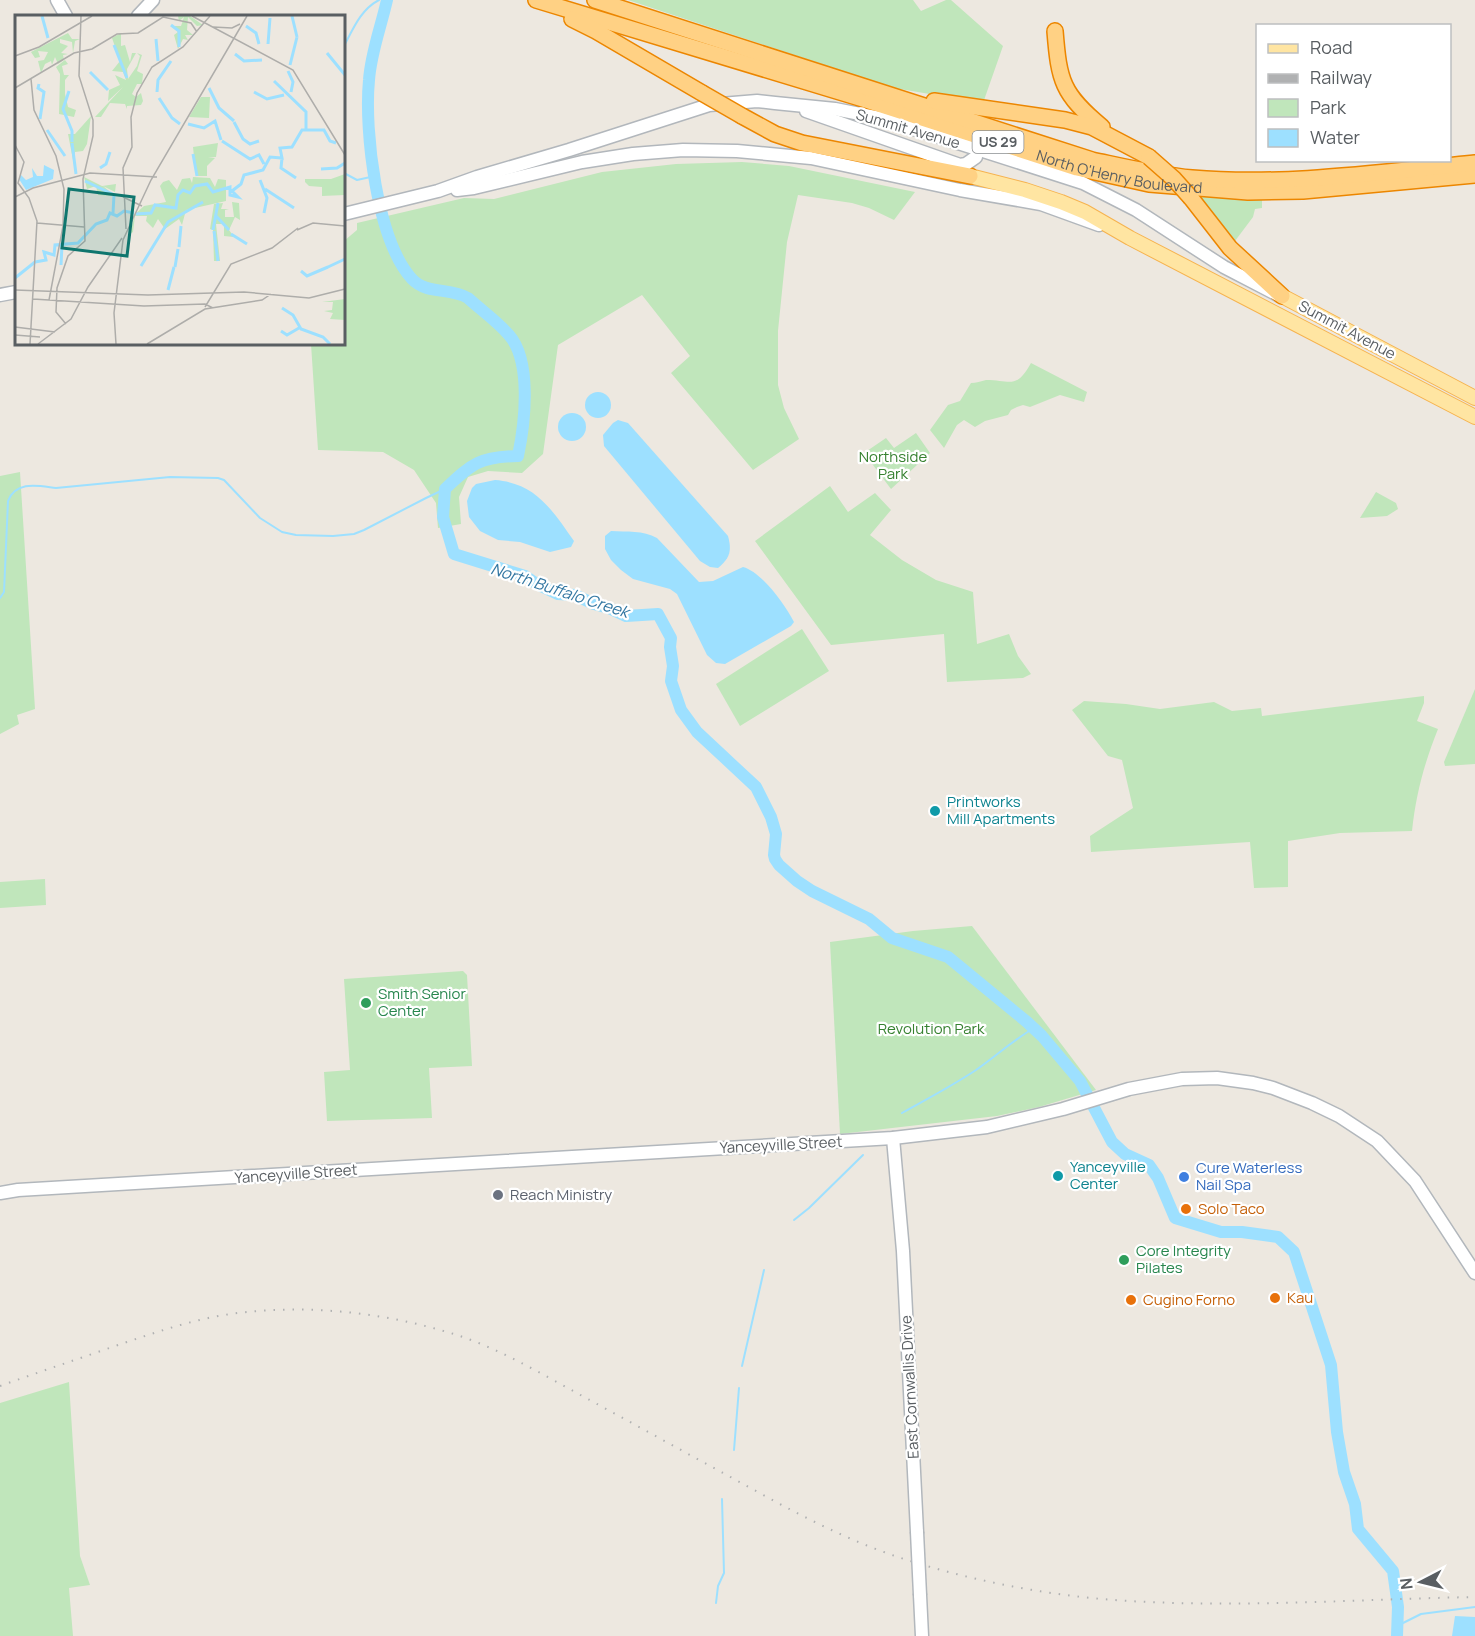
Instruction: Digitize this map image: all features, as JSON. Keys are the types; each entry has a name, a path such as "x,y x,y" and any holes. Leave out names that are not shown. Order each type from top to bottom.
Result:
{"highway":[{"path":"535,0 596,30 775,134 802,143 970,176"},
{"name":"North O'Henry Boulevard","path":"535,0 863,99 1077,168 1149,184 1229,191 1292,191 1475,175"},
{"name":"North O'Henry Boulevard","path":"595,0 1092,160 1157,173 1192,178 1301,180 1475,163"},
{"path":"1054,31 1060,74 1069,94 1078,106 1113,136"},
{"path":"887,93 1065,120 1092,127 1113,136 1149,157 1174,179 1230,248 1282,296"}],"main road":[{"path":"57,0 65,15"},
{"path":"136,15 153,0"},
{"name":"Summit Avenue","path":"345,214 438,191 708,105 757,101 835,109 880,118 1083,183 1136,210 1224,267 1475,398"},
{"path":"775,102 960,165 966,165 976,156"},
{"name":"Summit Avenue","path":"438,191 474,188 582,162 633,154 683,150 737,151 811,158 1041,204 1130,238"},
{"path":"876,172 892,171 961,183 970,176"},
{"name":"Summit Avenue","path":"970,176 1025,190 1085,212 1130,238 1475,417"},
{"path":"0,295 15,292"},
{"path":"1289,320 1298,304"},
{"name":"Yanceyville Street","path":"0,1193 893,1138 987,1127 1144,1085 1182,1079 1217,1078 1273,1088 1339,1116 1377,1141 1415,1181 1475,1273"},
{"name":"East Cornwallis Drive","path":"893,1138 903,1251 922,1636"}],"green space":[{"path":"628,0 913,0 921,11 951,0 1003,46 983,103 894,88"},
{"path":"742,162 789,166 915,192 894,220 852,203 798,195 787,242 778,331 778,385 784,408 799,439 753,470 671,373 690,356 642,295 558,345 543,454 522,473 488,471 468,477 459,497 461,524 438,528 436,503 414,470 383,452 318,450 311,345 345,345 345,240 357,230 357,223 464,198 494,199 602,172 676,164"},
{"path":"1194,194 1262,197 1262,208 1255,209 1253,217 1235,241 1214,214 1203,206"},
{"path":"1031,363 1087,392 1084,402 1060,395 1030,407 1023,405 1017,407 1008,415 985,421 975,427 964,420 957,425 944,448 930,430 948,405 960,401 971,383 986,380 1012,382 1021,377"},
{"name":"Northside Park","path":"916,433 930,453 891,489 864,453 886,438 894,448"},
{"path":"20,472 35,709 17,715 19,724 0,734 0,476"},
{"path":"830,486 848,512 875,493 891,510 870,535 902,560 936,580 973,592 977,644 1009,634 1018,656 1031,674 1023,678 947,682 944,634 831,645 755,541"},
{"path":"1376,492 1396,503 1398,509 1387,516 1360,518"},
{"path":"802,629 829,671 740,726 716,684"},
{"path":"1475,689 1475,764 1445,766 1444,762"},
{"path":"1424,696 1424,703 1417,721 1438,729 1421,779 1412,831 1340,833 1288,841 1288,887 1254,888 1250,842 1091,852 1090,836 1133,808 1122,760 1108,756 1072,710 1084,701 1160,709 1214,702 1232,711 1261,708 1262,716"},
{"path":"45,879 46,905 0,908 0,882"},
{"name":"Revolution Park","path":"972,926 1096,1090 1039,1107 997,1116 840,1134 830,942"},
{"path":"463,971 467,975 472,1066 429,1068 432,1118 327,1121 324,1072 350,1070 344,979"},
{"path":"69,1382 80,1556 90,1585 69,1588 73,1636 0,1636 0,1403"}],"water":[{"path":"598,392 607,396 611,405 607,414 598,418 589,414 585,405 589,396"},
{"path":"572,413 582,417 586,427 582,437 572,441 562,437 558,427 562,417"},
{"path":"618,420 628,423 728,536 729,554 718,568 710,567 700,561 604,446 603,435"},
{"path":"495,480 522,486 542,500 574,541 571,547 550,552 520,542 498,540 480,531 469,517 467,501 476,484"},
{"path":"611,531 652,535 699,582 713,581 743,567 750,570 772,590 794,622 791,626 725,664 716,663 707,655 677,594 670,589 633,579 611,560 605,549 605,536"},
{"path":"1455,1616 1475,1617 1475,1636 1452,1636"}],"waterway":[{"path":"345,44 362,14 379,0"},
{"name":"North Buffalo Creek","path":"387,0 372,59 368,102 371,155 382,213 390,239 400,262 418,284 468,298 509,335 516,346 524,376 523,427 518,456 494,458 477,463 445,489 443,517 454,554 525,576 558,594 575,595 626,616 658,614 671,638 673,666 671,681 681,710 697,732 756,787 771,817 776,834 774,855 779,865 812,891 869,919 892,938 948,957 1027,1022 1042,1036 1080,1081 1112,1142 1125,1154 1149,1165 1158,1178 1175,1218 1221,1232 1242,1232 1278,1237 1294,1252 1331,1365 1337,1432 1344,1472 1355,1504 1358,1529 1393,1571 1398,1607 1397,1636"},
{"path":"345,174 357,180 375,176"},
{"path":"0,598 4,592 8,501 12,494 22,487 56,488 170,477 218,478 224,480 260,518 282,532 296,535 333,536 354,534 364,530 445,489"},
{"path":"902,1113 967,1076 1034,1028"},
{"path":"794,1220 863,1155"},
{"path":"742,1366 764,1270"},
{"path":"734,1450 739,1388"},
{"path":"716,1603 718,1586 724,1573 722,1499"},
{"path":"1397,1626 1421,1614 1475,1607"}],"railway":[{"path":"0,1386 162,1330 222,1315 266,1310 322,1310 378,1316 460,1336 508,1356 818,1524 904,1559 964,1576 1056,1594 1149,1602 1271,1603 1475,1597"}],"place":[{"name":"Printworks Mill Apartments","path":"935,811"},
{"name":"Smith Senior Center","path":"366,1003"},
{"name":"Yanceyville Center","path":"1058,1176"},
{"name":"Cure Waterless Nail Spa","path":"1184,1177"},
{"name":"Reach Ministry","path":"498,1195"},
{"name":"Solo Taco","path":"1186,1209"},
{"name":"Core Integrity Pilates","path":"1124,1260"},
{"name":"Kau","path":"1275,1298"},
{"name":"Cugino Forno","path":"1131,1300"}]}
